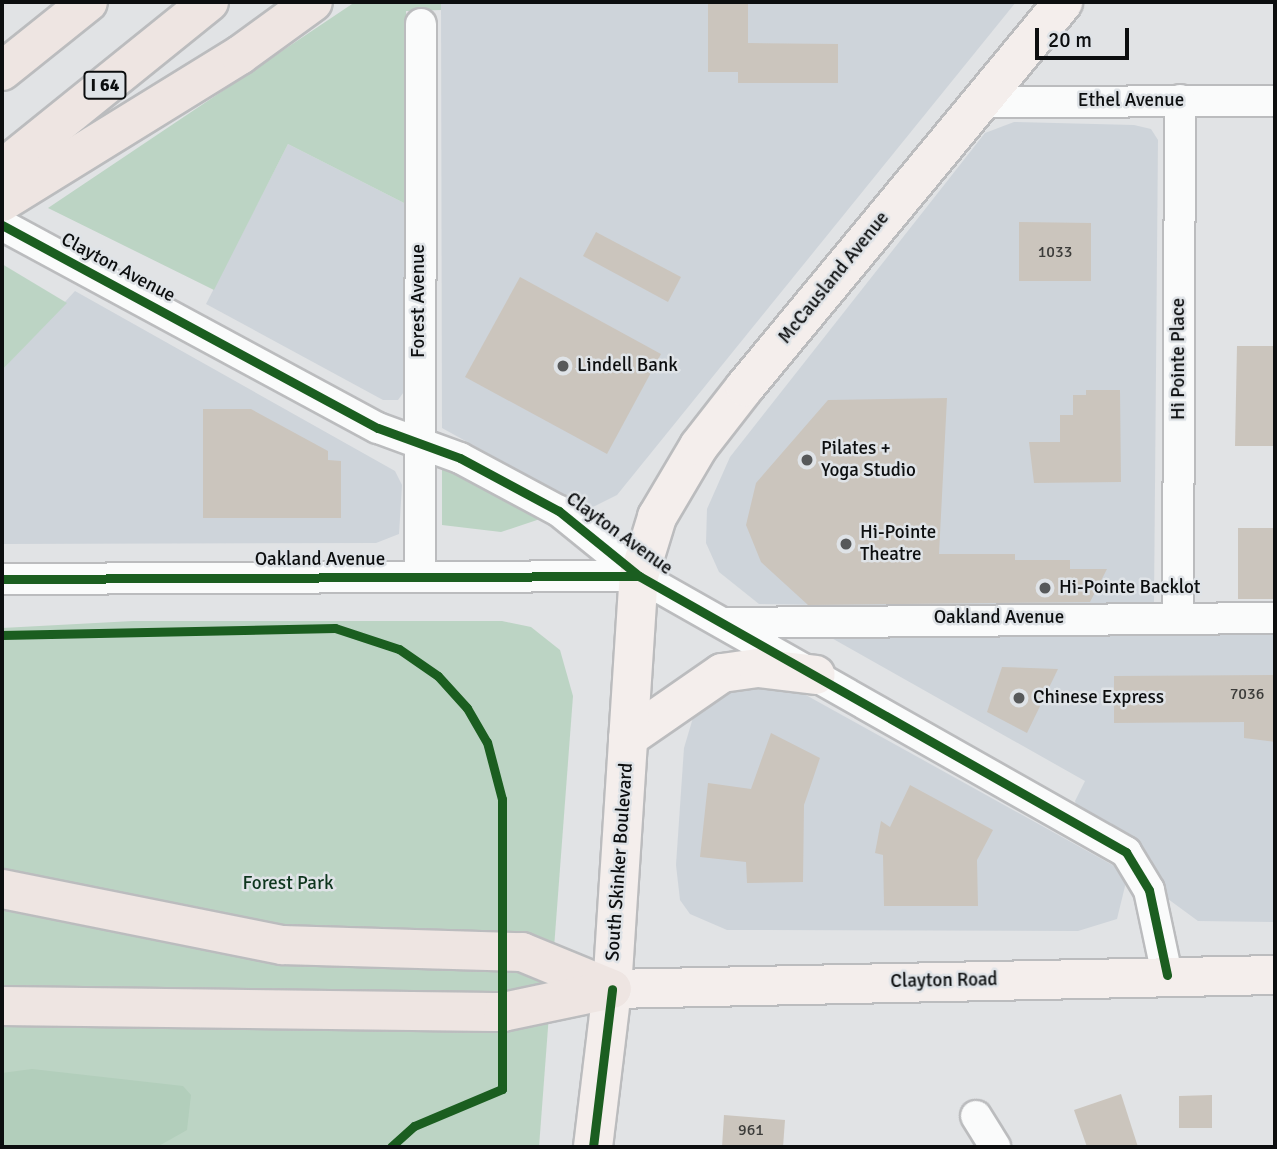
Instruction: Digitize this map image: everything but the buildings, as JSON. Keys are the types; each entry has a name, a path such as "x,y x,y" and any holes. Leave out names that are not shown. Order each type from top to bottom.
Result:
{"highway":[{"path":"2,71 88,2"},
{"name":"I 64","path":"2,169 209,2"},
{"path":"2,202 240,55 313,2"},
{"path":"2,889 282,945 522,952 612,989"},
{"path":"2,1006 503,1012 612,989"}],"main road":[{"name":"McCausland Avenue","path":"639,576 657,517 699,446 925,166 986,102 1063,2"},
{"name":"South Skinker Boulevard","path":"593,1147 612,989 639,576"},
{"path":"628,738 722,673 758,668 816,676"},
{"name":"Clayton Road","path":"612,989 1167,975 1275,975"}],"street":[{"name":"Forest Avenue","path":"420,578 421,24"},
{"name":"Hi Pointe Place","path":"1178,618 1180,100"},
{"name":"Ethel Avenue","path":"986,102 1275,101"},
{"name":"Clayton Avenue","path":"14,232 419,444 460,458 559,511 639,576 1126,852 1149,890 1167,975"},
{"name":"Oakland Avenue","path":"2,579 639,576"},
{"name":"Oakland Avenue","path":"724,623 1275,618"},
{"path":"976,1116 995,1147"}],"shaded area":[{"path":"441,2 1016,2 617,495 589,509 442,428"},
{"path":"1014,122 1134,125 1151,129 1158,140 1154,602 1139,610 759,604 719,572 706,543 707,509 730,457 985,133"},
{"path":"288,144 406,204 406,389 398,400 383,400 206,304"},
{"path":"75,291 395,471 402,485 399,534 376,543 2,544 2,370"},
{"path":"1275,629 1275,922 1198,921 1168,899 1151,859 1134,842 1078,812 1075,801 1085,781 828,636"},
{"path":"786,684 1116,867 1126,882 1117,919 1078,931 727,930 690,914 680,900 676,865 684,748 695,711 717,689"}],"green space":[{"path":"355,2 441,2 441,10 406,11 406,204 288,144 214,290 48,208"},
{"path":"2,264 67,303 2,370"},
{"path":"442,468 540,519 501,532 442,525"},
{"name":"Forest Park","path":"133,621 502,621 531,627 560,650 573,696 539,1147 2,1147 2,628"},
{"path":"32,1069 183,1086 191,1095 187,1130 157,1147 2,1147 2,1073"}],"cycle path":[{"path":"2,225 378,428 460,458 559,511 639,576 1126,852 1149,890 1167,975"},
{"path":"2,579 639,576"},
{"path":"2,635 335,628 399,649 438,676 467,708 487,742 502,799 502,1089 414,1126 391,1147"},
{"path":"593,1147 612,989"}],"place":[{"name":"Lindell Bank","path":"563,366"},
{"name":"Pilates + Yoga Studio","path":"807,460"},
{"name":"Hi-Pointe Theatre","path":"846,544"},
{"name":"Hi-Pointe Backlot","path":"1045,588"},
{"name":"Chinese Express","path":"1019,698"}]}
